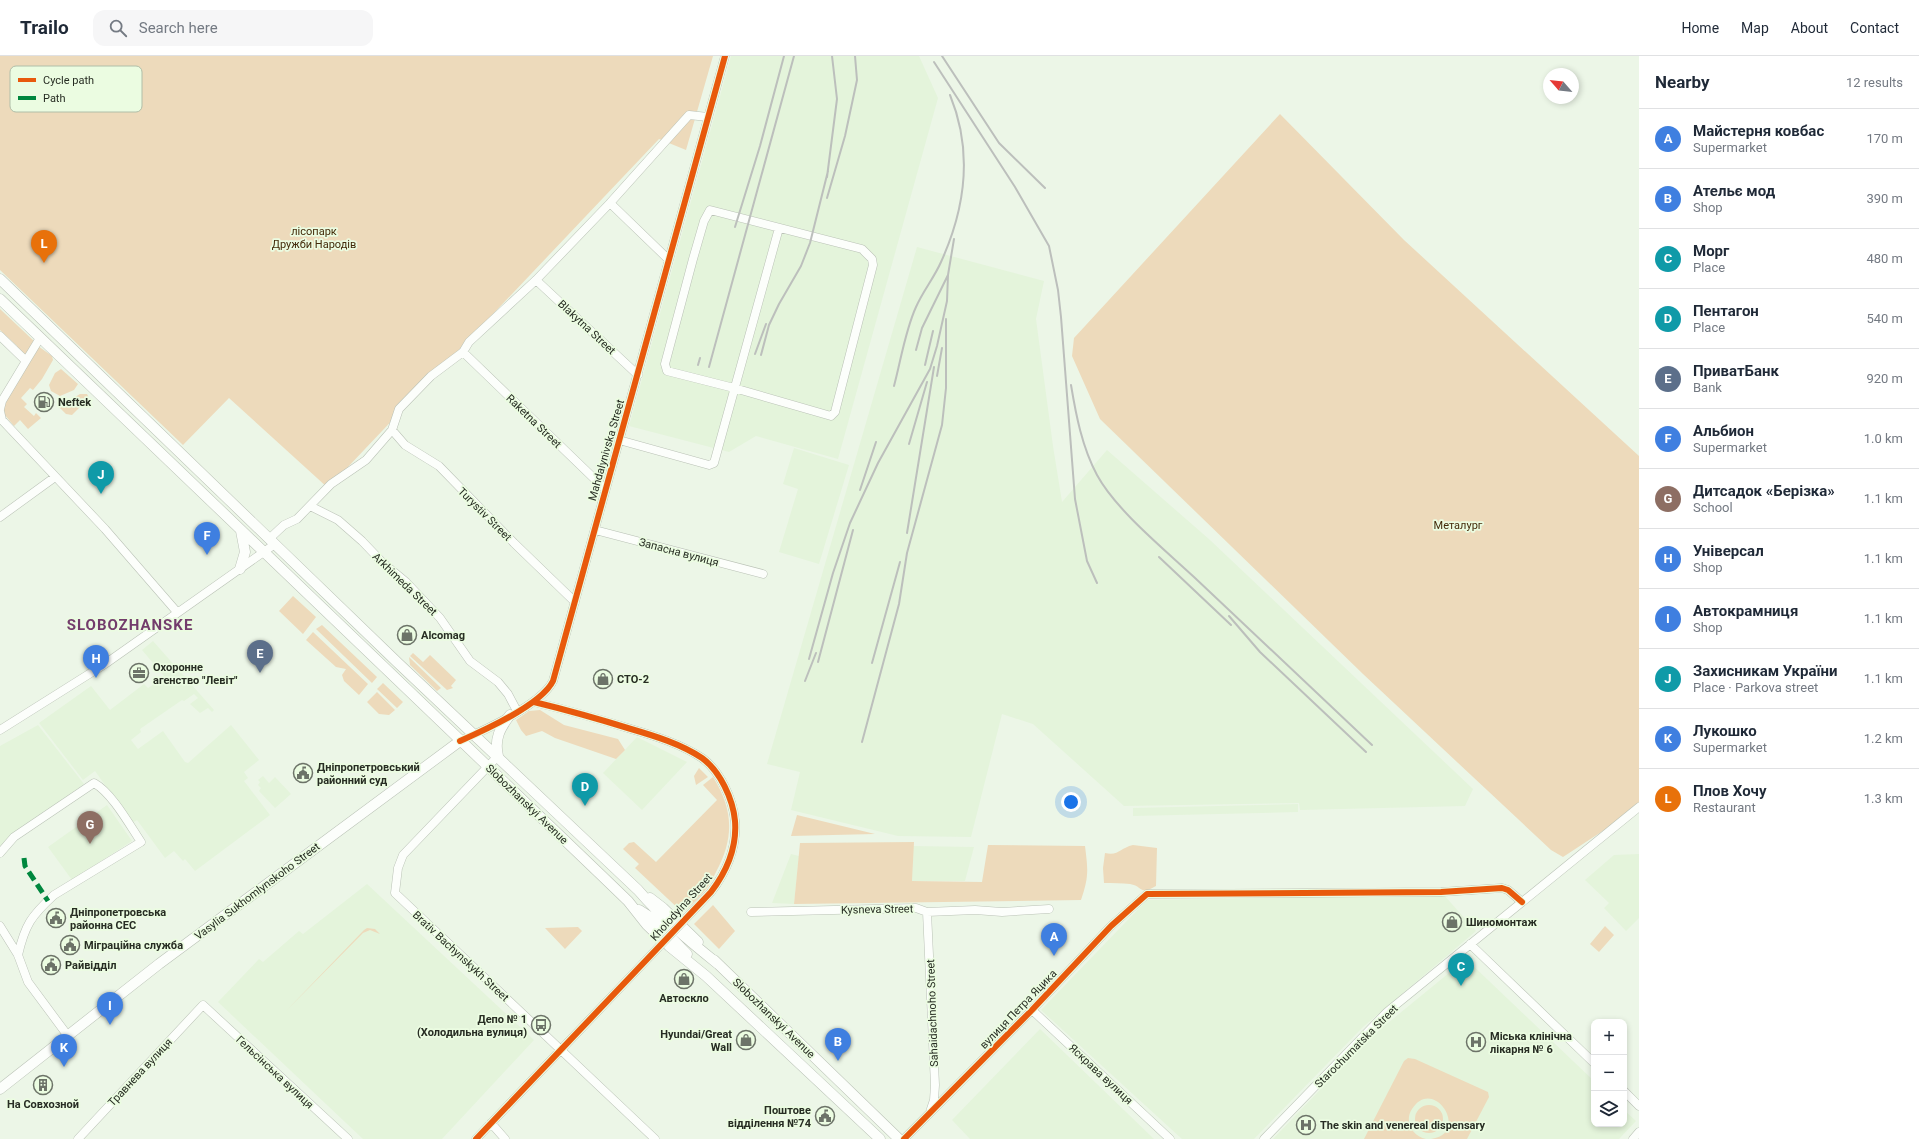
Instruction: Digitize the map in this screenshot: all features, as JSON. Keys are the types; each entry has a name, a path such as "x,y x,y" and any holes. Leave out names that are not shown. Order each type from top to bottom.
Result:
{"main road":[{"name":"Slobozhanskyi Avenue","path":"0,279 473,735 498,756 638,890 658,914 680,935 718,964 899,1139"},
{"name":"Slobozhanskyi Avenue","path":"0,299 628,901 653,919 675,940 706,976 880,1139"},
{"path":"240,569 245,552 241,531"},
{"path":"498,756 496,746 498,732 514,713"},
{"name":"Vasylia Sukhomlynskoho Street","path":"0,1089 159,964 460,741"}],"street":[{"name":"Mahdalynivska Street","path":"460,741 534,702 546,692 553,681 725,56"},
{"path":"0,730 105,664 263,552 284,525 297,519 332,484 366,460 392,430 399,409 431,376 463,352 469,342 536,280 610,203 689,114 708,117"},
{"path":"610,203 668,259"},
{"path":"710,210 862,249 872,259 873,265 835,412 831,416 825,415 734,388 667,371 665,368 693,259 704,221 710,210"},
{"path":"619,440 712,465 779,228"},
{"name":"Blakytna Street","path":"536,280 638,375"},
{"path":"0,336 26,361"},
{"path":"40,338 2,401 0,410 2,420 52,479 105,529 177,612"},
{"name":"Raketna Street","path":"463,352 605,490"},
{"name":"Turystiv Street","path":"392,430 405,445 440,466 503,532 575,602"},
{"path":"0,517 52,479"},
{"name":"Arkhimeda Street","path":"310,506 338,520 362,541 383,563 406,582 440,618 470,661 498,682 508,694 514,713"},
{"name":"Запасна вулиця","path":"594,530 763,574"},
{"name":"Kholodylna Street","path":"476,1139 711,892 727,868 736,834 734,810 727,790 702,758 671,742 642,732 590,716 534,702"},
{"name":"Brativ Bachynskykh Street","path":"498,756 403,855 398,868 395,893 655,1139"},
{"path":"0,853 14,836 94,783 99,786 110,798 141,842 54,895 34,913 24,932 18,955"},
{"name":"Starochumatska Street","path":"1264,1139 1377,1021 1639,807"},
{"name":"вулиця Петра Яцика","path":"904,1139 1032,1010 1111,926 1147,894 1441,892 1502,888 1508,890 1522,902"},
{"name":"Kysneva Street","path":"751,912 916,908 927,912 975,910 1002,912 1049,910"},
{"name":"Sahaidachnoho Street","path":"927,912 935,1085 934,1100 930,1112"},
{"path":"0,926 18,955 28,982 68,1036"},
{"path":"10,942 21,941"},
{"path":"1470,944 1591,1060"},
{"name":"Травнева вулиця","path":"84,1137 203,1005"},
{"name":"Гельсінська вулиця","path":"203,1005 348,1139"},
{"name":"Яскрава вулиця","path":"1032,1010 1170,1139"},
{"path":"1627,1094 1639,1106"},
{"path":"490,1123 505,1139"},
{"path":"1633,1139 1639,1132"}],"shaded area":[{"path":"731,56 919,56 938,98 838,459 756,436 729,452 629,426"},
{"path":"917,247 1044,281 1036,319 1062,502 1107,450 1210,540 1473,789 1465,806 1300,810 1299,803 1124,806 1033,724 1002,714 971,837 898,836 791,810 800,772 767,764"},
{"path":"794,448 849,465 819,564 779,552 798,489 783,484"},
{"path":"153,641 214,710 212,712 208,708 200,713 190,704 198,698 194,694 184,701 182,700 140,729 141,732 131,740 138,749 163,731 185,762 188,763 231,725 259,760 244,772 248,778 244,781 270,815 195,871 185,859 183,861 174,851 165,858 137,820 132,823 95,771 83,780 39,723 91,686 110,710 144,684 148,688 157,682 164,676 142,650"},
{"path":"38,725 84,784 0,846 0,746"},
{"path":"637,737 687,762 642,810 603,773"},
{"path":"263,776 269,783 275,777 291,794 275,808 259,791 261,788 258,785 260,782 258,780"},
{"path":"1298,804 1298,812 1133,816 1133,808"},
{"path":"107,805 132,841 72,880 48,847"},
{"path":"913,846 974,847 965,881 912,881"},
{"path":"791,854 799,856 794,904 772,903"},
{"path":"1639,854 1639,918 1626,931 1604,908 1609,903 1585,880 1614,855"},
{"path":"367,884 534,1040 442,1139 363,1139 218,1002 259,959 263,962 299,931 303,934"},
{"path":"1443,894 1476,931 1363,1027 1254,1139 1182,1139 1041,1010 1147,900"},
{"name":"Міська клінічна лікарня № 6","path":"1466,959 1591,1078 1591,1127 1627,1127 1627,1113 1636,1121 1619,1139 1273,1139 1361,1047"},
{"path":"1040,1029 1154,1139 970,1139 952,1120"}],"green space":[{"name":"лісопарк Дружби Народів","path":"0,56 713,56 686,150 659,139 328,488 229,398 183,445 0,270"},
{"name":"Металург","path":"1280,114 1404,240 1639,456 1639,802 1618,821 1563,857 1551,850 1363,674 1100,419 1072,356 1074,338"},
{"path":"0,309 35,342 27,356 16,351 17,346 0,330"},
{"path":"38,346 52,356 53,360 42,379 33,390 30,388 21,398 27,404 24,407 34,416 36,413 41,418 28,429 20,420 14,426 4,414 4,404"},
{"path":"61,369 78,384 74,390 60,396 51,391 49,385 55,373"},
{"path":"80,394 87,394 89,398 72,415 66,414 59,407"},
{"path":"293,596 316,617 303,634 279,611"},
{"path":"322,625 377,677 372,683 316,629"},
{"path":"313,632 368,684 359,695 344,681 342,675 346,669 336,667 306,640"},
{"path":"413,653 423,662 430,655 456,680 451,686 453,688 447,690 410,656"},
{"path":"409,657 441,688 437,691 410,665"},
{"path":"383,683 403,702 397,708 377,689"},
{"path":"377,692 395,710 389,715 379,714 367,702"},
{"path":"540,710 564,725 618,739 625,750 616,759 555,738 542,731 526,736 516,720 529,711"},
{"path":"699,768 708,777 696,785 694,776"},
{"path":"713,777 725,801 728,813 729,824 726,848 713,879 698,898 683,913 635,868 639,864 623,849 629,843 634,842 656,862 717,800 703,785"},
{"path":"797,815 875,834 791,836"},
{"path":"914,842 912,881 982,882 988,845 1085,846 1087,873 1084,892 1081,900 794,904 800,843"},
{"path":"1133,845 1157,848 1156,886 1151,889 1142,890 1130,884 1104,883 1103,868 1105,853 1117,853"},
{"path":"713,905 735,931 719,949 694,924"},
{"path":"1605,926 1614,935 1599,952 1590,944"},
{"path":"578,927 582,931 565,949 545,928"},
{"path":"367,928 375,929 380,934 370,930 363,933 286,1011 364,930"},
{"path":"1408,1058 1415,1059 1488,1092 1489,1097 1467,1139 1431,1139 1443,1135 1448,1127 1448,1118 1445,1109 1438,1102 1430,1099 1421,1100 1412,1109 1409,1118 1409,1123 1413,1131 1417,1135 1426,1139 1364,1139 1404,1061"},
{"path":"1429,1105 1439,1109 1443,1119 1439,1129 1429,1133 1419,1129 1415,1119 1419,1109"}],"railway":[{"path":"735,227 760,146 784,56"},
{"path":"709,367 794,56"},
{"path":"827,177 837,99 832,56"},
{"path":"827,198 845,136 857,80 855,56"},
{"path":"942,56 999,143 1045,188"},
{"path":"934,62 1015,187 1049,246 1058,290 1061,317 1075,499 1087,561 1097,583"},
{"path":"894,386 912,316 935,274 950,241 961,200 964,179 962,137 950,95"},
{"path":"761,355 769,325 779,304 801,266 810,243 828,171"},
{"path":"916,350 922,328 948,275 954,239"},
{"path":"809,659 833,573 850,523 878,463 930,369 937,346 947,301 948,275"},
{"path":"862,742 899,604 907,553 942,425 946,388 946,319"},
{"path":"755,354 766,324"},
{"path":"925,365 933,331"},
{"path":"937,376 942,348"},
{"path":"698,365 700,358"},
{"path":"907,533 934,367"},
{"path":"909,444 927,382"},
{"path":"1071,385 1077,419 1087,453 1097,475 1116,502 1141,529 1372,745"},
{"path":"860,490 876,442"},
{"path":"818,662 853,530"},
{"path":"1159,557 1231,625"},
{"path":"872,663 900,562"},
{"path":"1229,616 1260,652 1366,752"},
{"path":"805,681 816,653"}],"marked path":[{"path":"24,858 25,866 48,901"}],"cycle path":[{"path":"460,741 497,724 525,708 547,690 553,681 725,56"},
{"path":"476,1139 711,892 722,876 733,849 735,821 732,804 720,778 702,758 677,745 658,738 595,718 534,702"},
{"path":"904,1139 1032,1010 1111,926 1147,894 1441,892 1502,888 1508,890 1522,902"}],"place":[{"name":"Плов Хочу","path":"44,263"},
{"name":"Neftek","path":"44,402"},
{"name":"Захисникам України","path":"101,494"},
{"name":"Альбион","path":"207,555"},
{"name":"Alcomag","path":"407,635"},
{"name":"Охоронне агенство \"Левіт\"","path":"139,673"},
{"name":"ПриватБанк","path":"260,673"},
{"name":"Універсал","path":"96,678"},
{"name":"СТО-2","path":"603,679"},
{"name":"Дніпропетровський районний суд","path":"303,773"},
{"name":"Пентагон","path":"585,806"},
{"name":"Дитсадок «Берізка»","path":"90,844"},
{"name":"Дніпропетровська районна СЕС","path":"56,918"},
{"name":"Шиномонтаж","path":"1452,922"},
{"name":"Міграційна служба","path":"70,945"},
{"name":"Майстерня ковбас","path":"1054,956"},
{"name":"Райвідділ","path":"51,965"},
{"name":"Автоскло","path":"684,979"},
{"name":"Морг","path":"1461,986"},
{"name":"Автокрамниця","path":"110,1025"},
{"name":"Депо № 1 (Холодильна вулиця)","path":"541,1025"},
{"name":"Hyundai/Great Wall","path":"746,1040"},
{"name":"Міська клінічна лікарня № 6","path":"1476,1042"},
{"name":"Ательє мод","path":"838,1061"},
{"name":"Лукошко","path":"64,1067"},
{"name":"На Совхозной","path":"43,1085"},
{"name":"Поштове відділення №74","path":"825,1116"},
{"name":"The skin and venereal dispensary","path":"1306,1125"}],"district":[{"name":"SLOBOZHANSKE","path":"130,625"}]}
